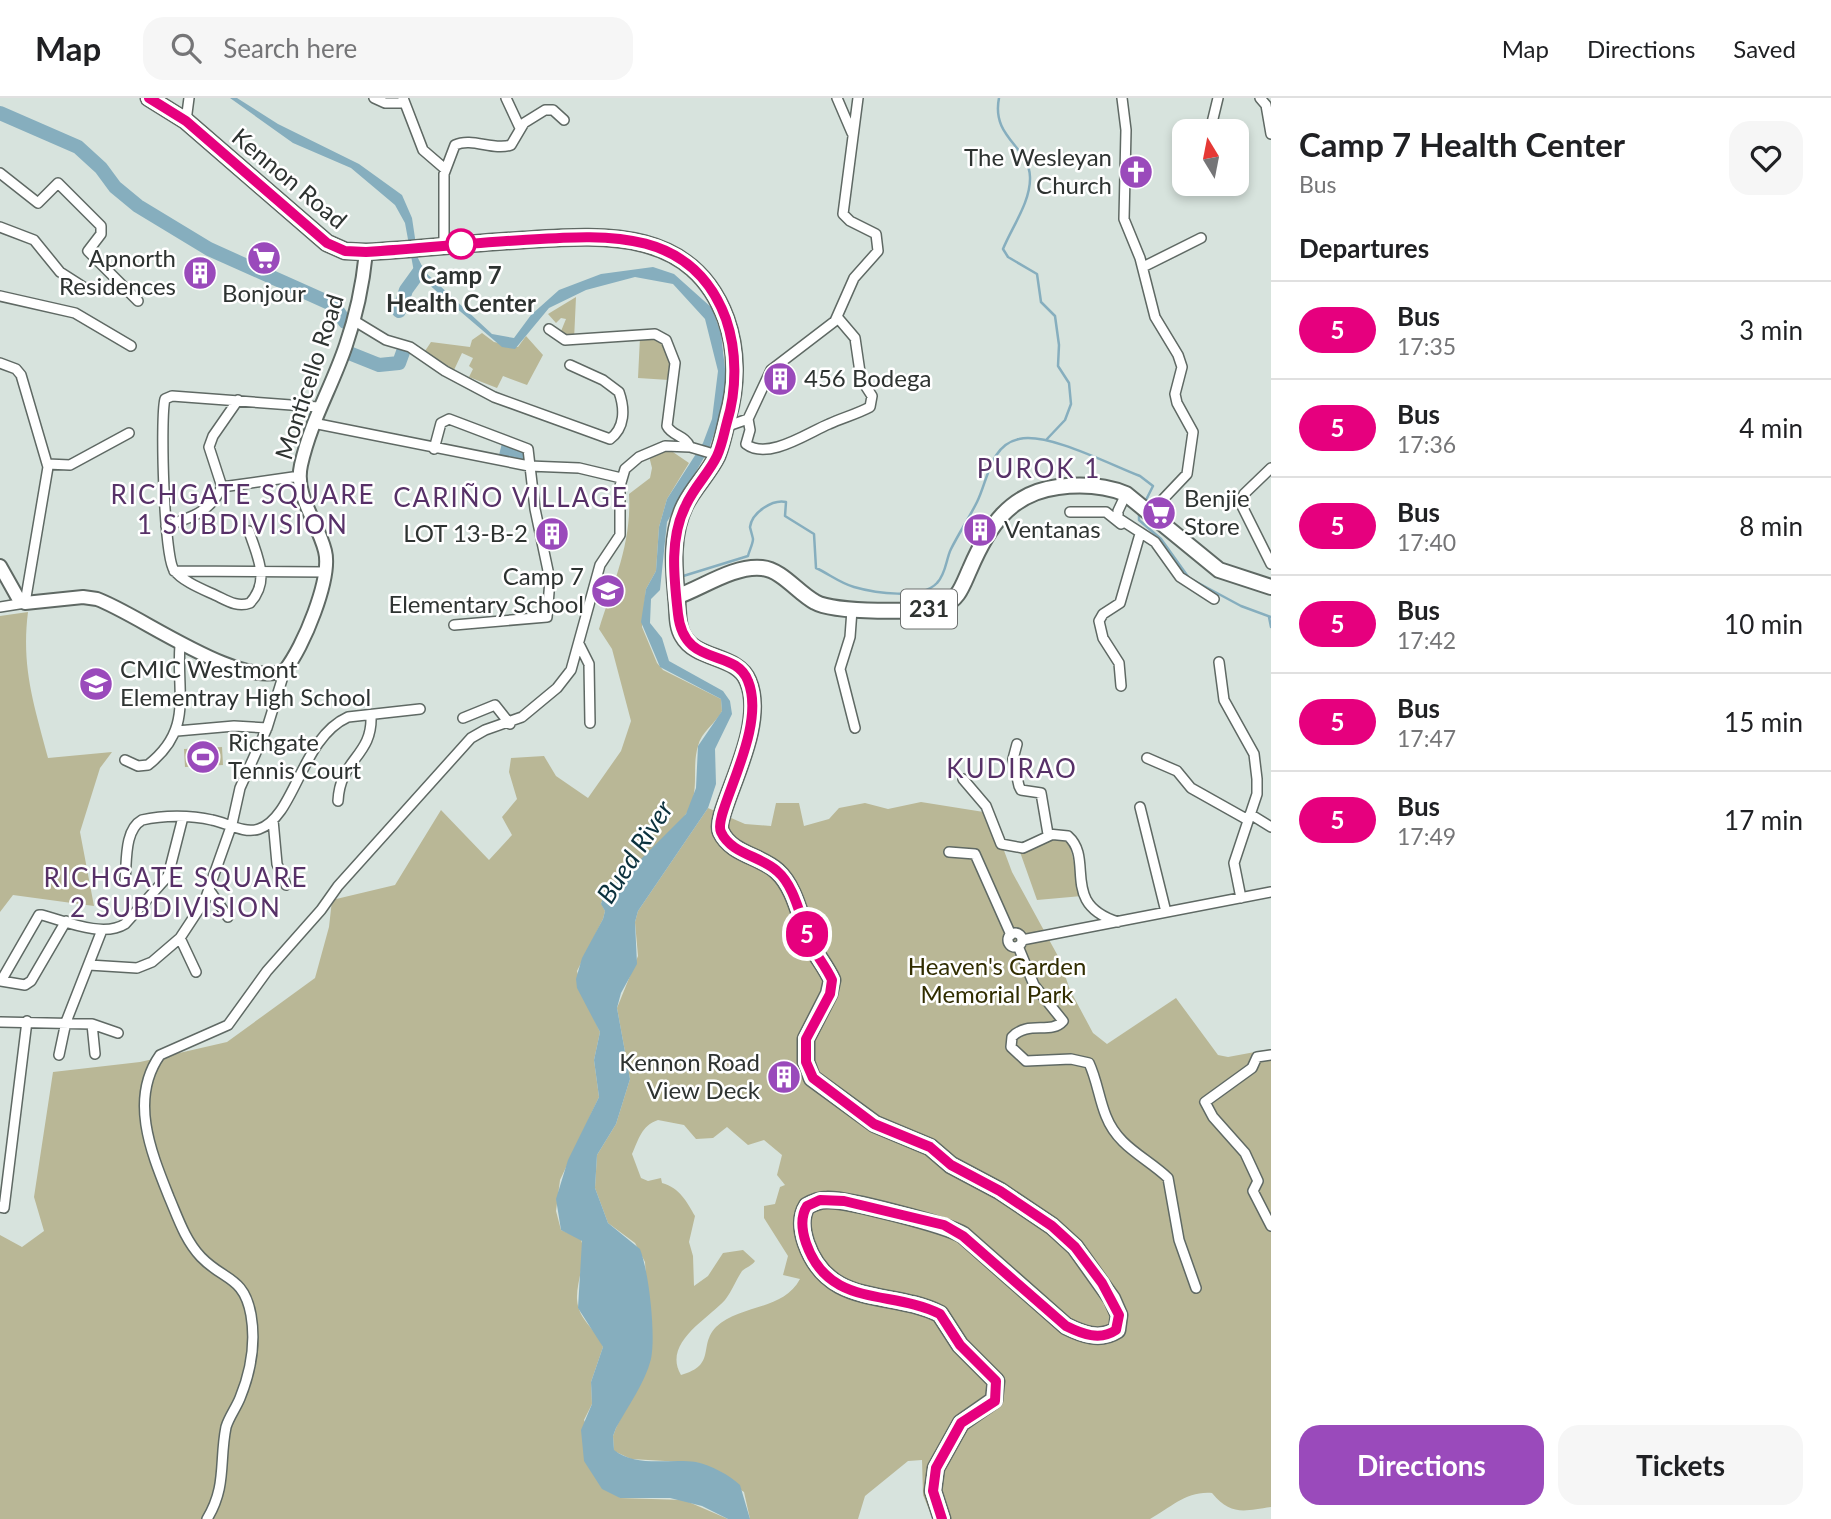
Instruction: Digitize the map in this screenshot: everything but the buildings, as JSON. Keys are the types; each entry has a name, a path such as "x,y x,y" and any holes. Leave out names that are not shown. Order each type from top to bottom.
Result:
{"highway":[{"name":"Kennon Road","path":"149,98 186,121 327,243 345,251 608,236 657,248 683,260 701,274 722,310 729,329 734,384 725,427 714,454 685,505 674,545 676,583 683,638 695,648 733,665 744,673 750,683 754,712 749,737 739,773 719,820 720,831 734,846 778,871 789,889 813,949 832,980 830,994 806,1039 806,1062 813,1078 874,1124 930,1147 951,1165 1000,1191 1052,1226 1075,1247 1118,1310 1119,1324 1110,1335 1079,1332 1066,1326 963,1236 944,1225 844,1201 820,1200 807,1206 802,1221 804,1236 813,1259 827,1276 842,1287 867,1296 940,1314 960,1345 996,1381 995,1401 961,1423 936,1468 933,1491 942,1519"}],"main road":[{"name":"Monticello Road","path":"326,572 325,550 307,507 300,478 318,407 335,373 374,251"},
{"name":"231","path":"676,583 760,568 776,573 815,602 852,610 930,608 953,601 962,589 984,540 1011,504 1021,497 1049,488 1080,485 1115,489 1131,497"},
{"path":"1131,497 1199,557 1219,570 1271,587"},
{"path":"0,566 25,603 83,597 97,599 180,645 249,669 272,673 285,670 299,645 326,572"}],"street":[{"path":"186,121 189,98"},
{"path":"374,98 385,103 403,100 423,150 445,169"},
{"path":"506,98 520,128"},
{"path":"837,98 853,135"},
{"path":"838,317 856,341 861,379 871,392 870,407 825,425 794,442 762,448 746,444 748,419 771,370 821,335 838,317 854,278 879,247 876,234 850,221 844,214 858,98"},
{"path":"1122,98 1126,130 1122,211 1143,267 1155,317 1173,344 1182,367 1175,394 1178,409 1193,432 1187,474 1149,512"},
{"path":"1213,119 1218,98"},
{"path":"1259,98 1266,105 1271,134"},
{"path":"442,246 445,169 455,145 463,142 506,147 516,142 520,128 548,109 554,110 564,120"},
{"path":"0,173 38,203 58,183 101,226 101,234 88,251 138,301"},
{"path":"0,227 34,240 60,271 85,288"},
{"path":"1143,267 1201,238"},
{"path":"0,296 75,313 131,346"},
{"path":"353,320 386,340 410,347 445,372 494,397 610,439 620,432 622,423 619,392 603,380 570,365"},
{"path":"549,329 565,340 655,334 666,340 674,363 667,426 686,439 693,448"},
{"path":"0,363 16,369 21,375 47,464 25,603 0,607"},
{"path":"249,531 262,570 261,588 253,601 242,605 205,591 174,571 168,554 166,526 165,399 172,396 318,407"},
{"path":"222,487 209,447 213,436 238,400"},
{"path":"434,449 443,421 453,419 524,446 529,453 529,466 550,579 547,617 454,625"},
{"path":"725,427 748,419"},
{"path":"313,423 529,466 566,467 621,478"},
{"path":"47,464 70,465 129,433"},
{"path":"207,1519 219,1497 227,1426 242,1392 252,1359 251,1314 236,1281 202,1258 184,1233 155,1162 145,1121 144,1097 149,1075 160,1055 228,1025 267,971 321,910 344,879 459,751 478,733 510,723 530,711 565,680 576,658 600,565 620,535 621,478 631,463 659,447 693,448 714,454"},
{"path":"1271,468 1244,494 1241,504 1271,564"},
{"path":"166,526 205,511 222,487 300,478"},
{"path":"1131,497 1118,511 1118,518 1136,531"},
{"path":"1070,512 1106,512 1156,542 1180,577 1214,599"},
{"path":"1121,686 1119,663 1103,638 1099,621 1103,614 1120,603 1136,531"},
{"path":"174,571 326,572"},
{"path":"852,610 850,637 840,669 855,728"},
{"path":"579,644 589,664 590,723"},
{"path":"125,760 138,766 148,765 177,731 182,712 180,645"},
{"path":"1219,662 1224,700 1254,754 1257,794 1234,863 1241,898"},
{"path":"89,965 137,968 152,962 180,938 210,891 232,824 240,788 267,728 285,670"},
{"path":"463,719 496,706 510,723"},
{"path":"286,885 277,864 273,820 310,755 332,727 348,717 420,709"},
{"path":"338,801 340,779 369,738 371,715"},
{"path":"177,731 234,726 267,728"},
{"path":"1017,744 1013,759 1019,786 1021,790 1041,793 1043,819 1048,834 1051,835"},
{"path":"1147,758 1177,771 1191,788 1271,827"},
{"path":"963,779 986,806 1001,844 1023,848 1051,835 1072,838 1090,908 1100,916 1119,922"},
{"path":"1140,807 1166,912"},
{"path":"124,880 130,837 136,823 149,818 183,817 232,824 252,830 273,820"},
{"path":"66,921 32,981 25,985 1,981 35,918 42,915 66,921 102,930 118,929 125,924 165,880 183,817"},
{"path":"949,852 975,854 1011,935 1018,934 1034,985 1063,1021 1054,1027 1024,1028 1012,1037 1011,1047 1026,1061 1071,1059 1089,1063 1105,1115 1121,1140 1168,1178 1179,1240 1196,1288"},
{"path":"210,891 228,917"},
{"path":"1020,943 1271,892"},
{"path":"59,1055 66,1022 102,930"},
{"path":"180,938 197,972"},
{"path":"2,1207 27,1021"},
{"path":"0,1022 92,1024 118,1033"},
{"path":"92,1024 96,1054"},
{"path":"1271,1055 1257,1058 1245,1074 1205,1102 1254,1166 1258,1181 1253,1191 1271,1226"}],"green space":[{"path":"576,297 574,340 559,336 566,319 561,318 556,323 548,314"},
{"path":"482,333 494,342 518,347 526,336 543,355 527,385 503,376 497,388 469,377 473,369 469,366 473,358 462,353 454,370 425,351 431,342 470,347 472,340"},
{"path":"640,337 662,339 670,358 669,380 638,378"},
{"path":"662,450 670,450 689,463 667,499 659,527 656,571 646,589 642,627 657,663 663,670 721,699 722,711 700,741 691,806 677,827 610,891 601,903 605,911 603,919 577,971 585,1000 600,1032 594,1060 599,1097 560,1180 556,1211 561,1230 580,1238 582,1244 578,1307 603,1347 591,1382 592,1404 584,1420 620,1498 684,1500 728,1519 0,1519 0,1235 22,1247 44,1231 34,1197 53,1072 140,1062 227,1042 315,978 329,927 332,900 395,885 441,810 489,860 512,835 502,817 517,799 509,772 511,758 544,756 556,776 588,798 621,751 631,721 612,649 599,629 625,546 629,494 650,478 652,468 649,456"},
{"path":"28,612 28,668 48,758 112,752 100,768 80,832 94,906 13,895 0,912 0,616"},
{"name":"Richgate Tennis Court","path":"222,747 223,765 185,767 184,749"},
{"name":"Heaven's Garden Memorial Park","path":"921,802 990,813 1012,872 1059,958 1070,990 1093,1033 1107,1044 1176,998 1218,1055 1228,1057 1271,1049 1271,1507 1232,1509 1212,1493 1203,1493 1179,1501 1150,1519 933,1519 923,1495 922,1460 908,1461 865,1496 858,1519 750,1519 744,1492 699,1463 631,1459 614,1451 613,1436 616,1428 651,1357 645,1262 635,1243 608,1223 595,1188 597,1155 616,1124 630,1079 617,1008 638,956 635,922 638,911 708,808 745,824 771,826 776,803 799,803 804,826 829,819 839,808 865,803 888,809","holes":["658,1120 684,1125 696,1139 713,1138 727,1127 748,1145 764,1140 782,1155 777,1175 785,1185 780,1187 775,1204 764,1206 764,1218 788,1256 783,1275 800,1279 783,1297 737,1314 716,1327 699,1366 681,1375 677,1352 682,1342 725,1300 742,1271 755,1261 743,1250 723,1253 708,1276 694,1286 693,1256 689,1242 695,1216 682,1196 674,1188 662,1183 661,1178 648,1181 641,1178 632,1154 641,1134 652,1123"]},
{"path":"1055,839 1069,842 1082,896 1037,900 1020,852"}],"water":[{"path":"230,98 237,98 278,124 359,164 402,195 412,218 418,258 425,272 492,334 514,338 531,315 559,290 601,274 653,267 674,274 712,308 721,334 726,377 725,400 709,449 667,522 660,590 651,599 650,623 662,638 669,661 723,691 730,701 732,714 715,749 716,784 708,808 638,911 635,922 637,964 621,993 617,1008 630,1079 616,1124 597,1155 595,1188 608,1223 640,1249 651,1304 651,1359 640,1386 616,1428 613,1436 614,1450 632,1459 696,1462 720,1471 740,1485 750,1519 728,1519 702,1506 670,1498 620,1498 602,1489 584,1461 581,1430 592,1404 591,1382 603,1347 578,1308 582,1241 561,1230 556,1199 568,1160 599,1097 594,1060 600,1032 577,988 576,979 582,958 603,919 603,897 686,814 696,788 698,746 722,711 721,699 660,667 641,622 646,589 656,571 659,527 667,499 703,443 712,419 718,371 705,319 673,284 635,277 586,290 549,308 515,349 502,347 414,272 405,223 395,205 351,168 293,143"},
{"path":"502,443 526,449 522,462 499,455"}],"waterway":[{"path":"999,98 1000,123 1024,157 1030,177 1024,205 1003,249 1008,257 1037,274 1041,302 1055,316 1059,345 1058,366 1069,383 1071,404 1065,420 1047,439"},
{"path":"0,113 78,147 101,168 115,187 138,206 209,249 334,305 345,322"},
{"path":"399,311 406,290 419,272"},
{"path":"349,353 379,365 399,363 403,352"},
{"path":"680,577 748,556 753,539 750,527 755,516 775,503 786,502 785,516 814,534 816,568 849,585 874,591 897,594 920,592 930,588 942,575 951,549 977,502 991,464 1002,448 1019,439 1046,440 1140,476 1153,486 1145,502"},
{"path":"1139,511 1139,520 1161,539 1189,578 1241,606 1271,617"},
{"path":"1269,617 1271,627"}],"bus line":[{"name":"5","path":"149,98 186,121 281,205 338,249 366,252 608,236 665,250 701,274 712,292 729,329 734,384 728,419 717,455 685,505 678,526 674,545 674,567 679,626 683,638 695,648 733,665 744,673 750,683 754,712 749,737 739,773 719,820 720,831 734,846 778,871 789,889 813,949 830,974 830,994 806,1039 808,1071 820,1086 874,1124 930,1147 951,1165 1000,1191 1052,1226 1075,1247 1102,1283 1119,1315 1119,1324 1110,1335 1079,1332 1066,1326 963,1236 944,1225 844,1201 820,1200 807,1206 802,1221 804,1236 813,1259 827,1276 842,1287 867,1296 930,1309 940,1314 960,1345 996,1381 995,1401 961,1423 936,1468 933,1491 942,1519"}],"place":[{"name":"The Wesleyan Church","path":"1136,172"},
{"name":"Camp 7 Health Center","path":"461,244"},
{"name":"Bonjour","path":"264,258"},
{"name":"Apnorth Residences","path":"200,273"},
{"name":"456 Bodega","path":"780,379"},
{"name":"Benjie Store","path":"1159,513"},
{"name":"Ventanas","path":"980,530"},
{"name":"LOT 13-B-2","path":"552,534"},
{"name":"Camp 7 Elementary School","path":"608,591"},
{"name":"CMIC Westmont Elementray High School","path":"96,684"},
{"name":"Richgate Tennis Court","path":"203,757"},
{"name":"Kennon Road View Deck","path":"784,1077"}],"district":[{"name":"PUROK 1","path":"1039,469"},
{"name":"CARIÑO VILLAGE","path":"511,498"},
{"name":"RICHGATE SQUARE 1 SUBDIVISION","path":"243,510"},
{"name":"KUDIRAO","path":"1012,769"},
{"name":"RICHGATE SQUARE 2 SUBDIVISION","path":"176,893"}],"water label":[{"name":"Bued River","path":"635,852"}]}
